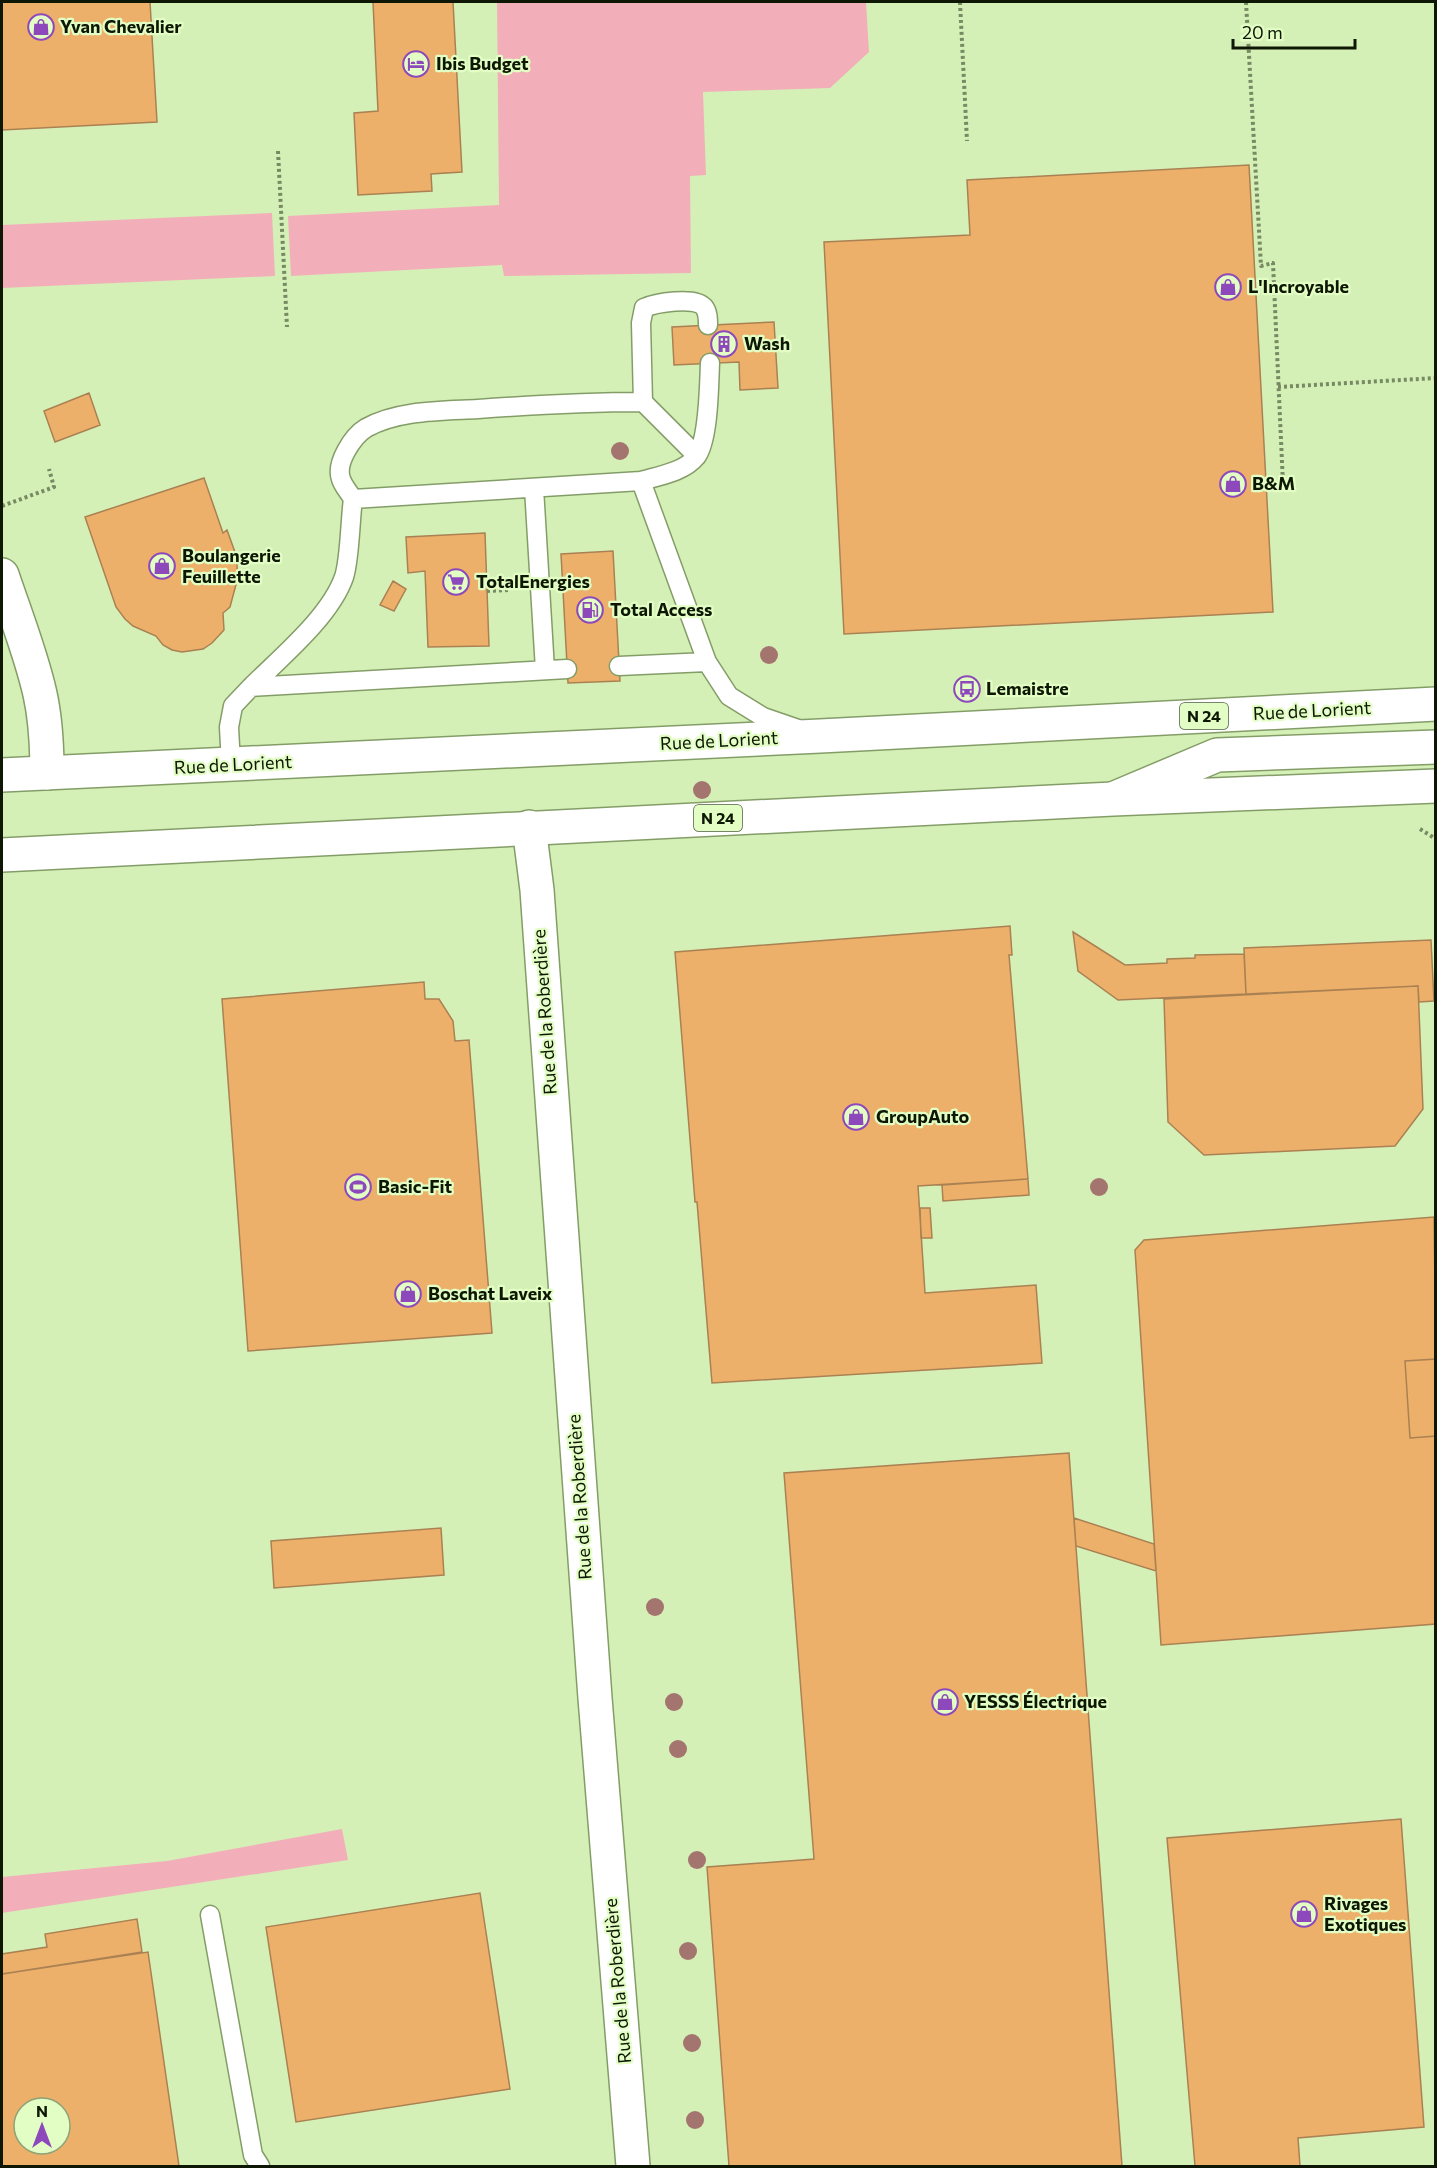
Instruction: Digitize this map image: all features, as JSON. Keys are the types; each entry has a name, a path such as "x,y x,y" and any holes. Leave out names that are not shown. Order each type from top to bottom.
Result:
{"main road":[{"path":"2,575 28,650 40,694 47,738 47,773"},
{"name":"Rue de Lorient","path":"2,775 1436,704"},
{"path":"1113,799 1217,755 1436,747"},
{"name":"N 24","path":"2,855 529,827 1436,786"},
{"name":"Rue de la Roberdière","path":"529,827 537,890 595,1698 633,2166"}],"lane":[{"path":"697,456 643,402 641,323 644,308 657,303 695,302 703,306 708,314 708,325"},
{"path":"353,499 641,481 673,473 697,456 708,414 710,363"},
{"path":"231,765 229,728 233,706 322,615 335,597 344,575 353,499 340,477 343,458 350,442 363,429 400,416 433,412 514,406 643,402"},
{"path":"641,481 707,662 729,696 763,717 820,736"},
{"path":"534,488 545,670"},
{"path":"619,666 707,662"},
{"path":"251,687 567,669"},
{"path":"210,1915 253,2155 260,2166"}],"path":[{"path":"960,2 967,141"},
{"path":"1246,2 1261,266 1273,264 1283,484"},
{"path":"278,151 287,327"},
{"path":"1278,387 1436,378"},
{"path":"2,506 54,487 49,469"},
{"path":"1420,829 1436,839"}],"shaded area":[{"path":"497,2 866,2 869,52 830,88 703,92 706,175 690,176 691,273 504,276 502,265 291,276 288,216 499,205"},
{"path":"272,213 275,276 2,288 2,225"},
{"path":"342,1829 348,1860 2,1913 2,1877 167,1861"}],"building":[{"path":"2,2 150,2 157,122 2,130"},
{"name":"Ibis Budget","path":"373,2 453,2 462,172 431,174 432,191 358,195 354,113 378,111"},
{"path":"1249,165 1273,612 844,634 824,242 970,235 967,180"},
{"name":"Wash","path":"774,322 778,388 740,390 739,362 674,365 672,327"},
{"path":"89,393 100,425 55,442 44,411"},
{"path":"204,478 223,533 227,530 236,555 238,577 230,607 223,613 224,630 203,649 182,652 172,650 163,645 156,636 133,626 116,607 85,517"},
{"name":"TotalEnergies","path":"485,533 489,646 428,647 425,571 408,573 406,537"},
{"name":"Total Access","path":"613,551 620,681 568,683 561,554"},
{"path":"393,581 406,589 394,611 380,605"},
{"name":"GroupAuto","path":"1010,926 1012,955 1009,955 1028,1179 918,1186 925,1293 1036,1285 1042,1363 712,1383 675,952"},
{"path":"1073,932 1125,965 1167,963 1167,959 1195,958 1195,955 1244,954 1246,994 1118,1000 1078,971"},
{"path":"1431,940 1434,1001 1419,1002 1418,986 1246,994 1244,948"},
{"name":"Basic-Fit","path":"424,982 425,999 439,999 453,1021 455,1041 469,1040 492,1333 248,1351 222,999"},
{"path":"1418,986 1423,1109 1395,1146 1204,1155 1168,1122 1164,999"},
{"path":"1028,1179 1029,1195 943,1201 942,1185"},
{"path":"920,1208 930,1208 932,1238 921,1238"},
{"path":"1434,1217 1436,1359 1405,1361 1410,1438 1436,1436 1436,1624 1161,1645 1135,1250 1144,1240"},
{"path":"1436,1359 1436,1436 1410,1438 1405,1361"},
{"name":"YESSS Électrique","path":"1069,1453 1122,2166 729,2166 707,1867 814,1859 784,1473"},
{"path":"1074,1518 1154,1544 1156,1571 1076,1546"},
{"path":"441,1528 444,1575 274,1588 271,1541"},
{"path":"1401,1819 1424,2127 1298,2138 1300,2166 1195,2166 1167,1838"},
{"path":"480,1893 510,2089 296,2122 266,1927"},
{"path":"137,1919 142,1952 2,1974 2,1954 47,1947 45,1934"},
{"path":"148,1952 179,2166 2,2166 2,1974"}],"place":[{"name":"Yvan Chevalier","path":"41,27"},
{"name":"Ibis Budget","path":"416,64"},
{"name":"L'Incroyable","path":"1228,287"},
{"name":"Wash","path":"724,344"},
{"name":"B&M","path":"1233,484"},
{"name":"Boulangerie Feuillette","path":"162,566"},
{"name":"TotalEnergies","path":"456,582"},
{"name":"Total Access","path":"590,610"},
{"name":"Lemaistre","path":"967,689"},
{"name":"GroupAuto","path":"856,1117"},
{"name":"Basic-Fit","path":"358,1187"},
{"name":"Boschat Laveix","path":"408,1294"},
{"name":"YESSS Électrique","path":"945,1702"},
{"name":"Rivages Exotiques","path":"1304,1914"}]}
